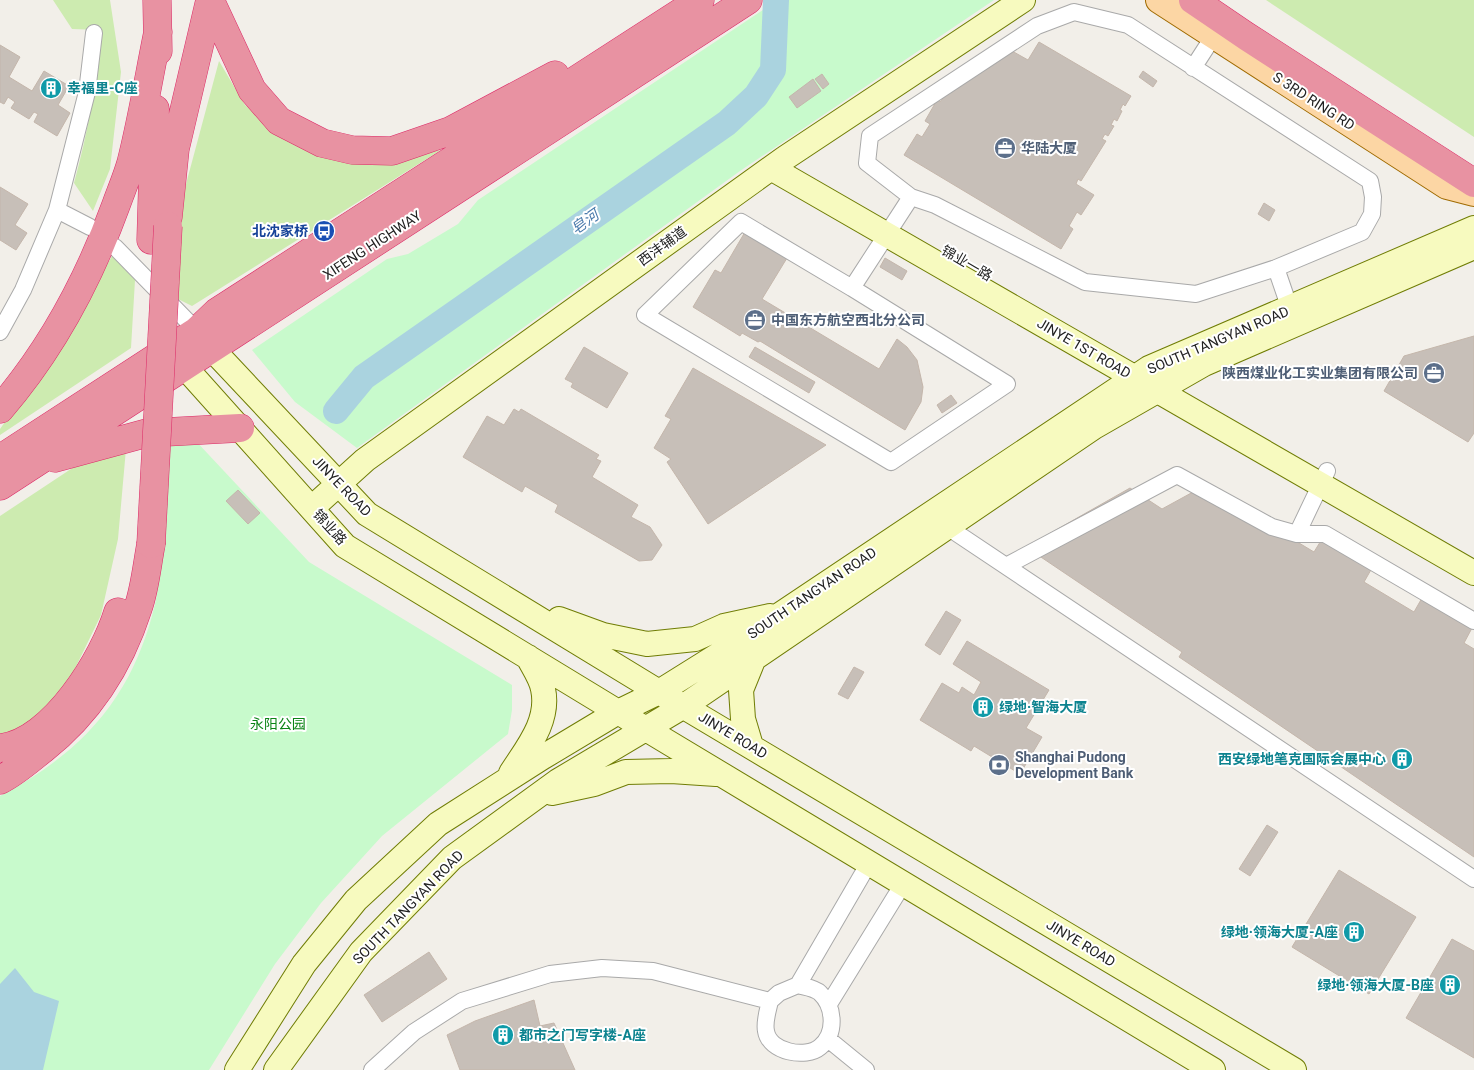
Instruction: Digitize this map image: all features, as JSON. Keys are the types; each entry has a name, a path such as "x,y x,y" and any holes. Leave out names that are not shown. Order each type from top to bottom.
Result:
{"highway":[{"path":"0,780 11,775 51,743 77,718 119,658 138,607 159,233 158,0"},
{"path":"159,233 175,149 210,0"},
{"path":"210,0 252,90 279,121 322,143 352,150 392,151 450,131 696,0"},
{"name":"XIFENG HIGHWAY","path":"0,486 183,365 204,340 217,312 700,0"},
{"name":"S 3RD RING RD","path":"1193,0 1474,182"},
{"name":"XIFENG HIGHWAY","path":"0,459 204,340 746,1"},
{"path":"0,410 16,391 53,336 90,268 105,233 131,164 158,32"},
{"path":"32,464 147,433 240,428"},
{"path":"0,748 7,747 35,734 65,706 89,672 113,628 126,584 142,542"}],"main road":[{"name":"西沣辅道","path":"312,508 365,460 778,163 1023,0"},
{"name":"S 3RD RING RD","path":"1159,0 1213,37 1447,186 1474,193"},
{"path":"778,163 891,228"},
{"name":"锦业一路","path":"891,228 1142,373"},
{"name":"SOUTH TANGYAN ROAD","path":"237,1070 304,964 356,900 438,824 618,712 659,692 782,613 1142,373 1474,228"},
{"name":"SOUTH TANGYAN ROAD","path":"276,1070 361,952 452,858 538,796 684,706 1094,427 1212,361 1474,247"},
{"name":"JINYE ROAD","path":"204,340 367,514 659,692 1294,1070"},
{"name":"锦业路","path":"183,365 345,546 528,657"},
{"name":"JINYE 1ST ROAD","path":"1142,373 1323,478 1474,557"},
{"name":"JINYE 1ST ROAD","path":"1323,478 1474,573"},
{"path":"516,605 603,635 647,644 695,639 724,626 782,613"},
{"path":"548,669 568,637"},
{"path":"528,657 1213,1070"},
{"path":"505,781 532,741 543,714 543,688 528,657"},
{"path":"751,746 743,719 741,690 754,658"},
{"path":"538,796 594,784 626,772 671,771 722,775"}],"street":[{"path":"1074,12 1128,25 1193,68 1370,181 1373,197 1372,214 1362,232 1276,268 1196,294 1085,282 935,205 911,197 868,163 870,136 1037,26 1074,12"},
{"path":"0,332 23,290 57,210 87,92 94,33"},
{"path":"1193,68 1213,37"},
{"path":"852,288 911,197"},
{"path":"57,210 90,227"},
{"path":"741,222 852,288 1007,384 891,462 645,315 741,222"},
{"path":"115,247 204,340"},
{"path":"1276,268 1290,309"},
{"path":"1006,566 1177,475 1272,527 1297,534 1326,534 1474,621"},
{"path":"1297,534 1323,478"},
{"path":"946,526 1474,879"},
{"path":"798,985 818,991 829,1004 832,1020 828,1039 819,1048 803,1053 786,1051 771,1043 766,1032 770,1001 779,993 798,985 869,863"},
{"path":"829,1004 903,884"},
{"path":"372,1070 414,1032 462,1001 550,974 602,968 653,971 770,1001"},
{"path":"828,1039 866,1070"}],"green space":[{"path":"53,0 110,0 121,72 110,169 93,211 74,183 91,107 97,69 100,30 72,29"},
{"path":"778,0 994,0 740,171 357,448 295,402 252,350 387,259 408,254 458,224 478,200"},
{"path":"1266,0 1474,0 1474,137"},
{"path":"219,61 245,105 277,132 380,162 441,150 192,306 178,299 182,199"},
{"path":"112,256 135,280 131,348 0,435 0,429 64,337"},
{"name":"永阳公园","path":"194,439 309,562 512,685 512,710 508,734 382,836 321,903 275,964 209,1070 0,1070 0,796 56,761 80,740 118,694 133,667 155,604 171,441"},
{"path":"126,449 118,539 101,615 69,681 26,728 0,737 0,516 80,463"}],"water":[{"path":"15,968 34,992 59,1001 43,1070 0,1070 0,984"}],"building":[{"name":"华陆大厦","path":"1039,42 1131,96 1125,106 1123,104 1117,121 1114,119 1111,125 1114,126 1108,136 1105,134 1102,139 1106,141 1081,181 1078,179 1076,184 1094,195 1081,215 1077,212 1069,226 1073,229 1061,249 904,155 917,134 922,137 930,124 925,121 937,100 940,102 946,94 1012,51 1028,60"},
{"name":"幸福里-C座","path":"0,45 20,57 9,77 32,91 44,71 69,86 58,105 70,113 57,136 34,122 38,114 34,112 29,119 11,108 15,102 8,97 4,104 0,102"},
{"path":"1143,71 1157,81 1153,87 1139,77"},
{"path":"822,74 829,84 823,89 815,79"},
{"path":"813,79 821,91 797,108 789,97"},
{"path":"0,187 28,204 15,225 27,233 16,250 0,240"},
{"path":"1264,203 1275,210 1269,221 1258,214"},
{"name":"中国东方航空西北分公司","path":"745,232 787,258 762,299 879,369 897,339 907,347 917,360 923,387 921,402 905,430 760,341 758,342 742,333 740,336 693,307 715,270 721,273"},
{"path":"885,258 907,271 902,280 880,267"},
{"name":"陕西煤业化工实业集团有限公司","path":"1474,336 1474,433 1468,442 1384,391 1404,356"},
{"path":"584,347 628,373 607,408 571,387 573,383 565,379"},
{"path":"755,347 815,382 809,393 749,357"},
{"path":"693,368 826,445 708,524 667,462 671,459 654,448 671,419 665,416"},
{"path":"951,395 957,403 942,413 937,405"},
{"path":"514,409 519,412 521,409 599,455 596,459 601,461 592,477 638,505 631,517 650,527 662,545 652,560 639,561 555,512 558,505 525,486 522,492 463,457 487,416 504,425"},
{"name":"西安绿地笔克国际会展中心","path":"1204,486 1314,552 1322,539 1372,568 1364,582 1414,612 1422,598 1472,628 1464,643 1474,649 1474,857 1179,657 1182,652 1026,547 1130,488 1162,509"},
{"path":"238,490 260,513 248,524 226,501"},
{"path":"946,611 961,620 940,655 925,645"},
{"name":"绿地·智海大厦","path":"967,641 1049,690 1026,728 1042,737 1020,774 974,746 971,751 920,720 942,683 959,693 962,687 974,695 981,682 953,664"},
{"path":"854,667 864,672 848,699 838,694"},
{"path":"1267,825 1278,832 1250,876 1239,869"},
{"name":"绿地·领海大厦-A座","path":"1339,870 1416,917 1369,994 1292,947"},
{"name":"绿地·领海大厦-B座","path":"1452,939 1474,951 1474,1058 1406,1018"},
{"path":"429,952 447,979 382,1022 364,995"},
{"name":"都市之门写字楼-A座","path":"534,1000 540,1026 554,1023 575,1070 460,1070 447,1035 475,1021"}],"waterway":[{"name":"皂河","path":"336,411 364,377 727,123 756,96 773,70 776,0"}],"place":[{"name":"幸福里-C座","path":"51,88"},
{"name":"华陆大厦","path":"1005,148"},
{"name":"北沈家桥","path":"324,231"},
{"name":"中国东方航空西北分公司","path":"755,320"},
{"name":"陕西煤业化工实业集团有限公司","path":"1434,373"},
{"name":"绿地·智海大厦","path":"983,707"},
{"name":"西安绿地笔克国际会展中心","path":"1402,759"},
{"name":"Shanghai Pudong Development Bank","path":"999,765"},
{"name":"绿地·领海大厦-A座","path":"1354,932"},
{"name":"绿地·领海大厦-B座","path":"1450,985"},
{"name":"都市之门写字楼-A座","path":"503,1035"}]}
